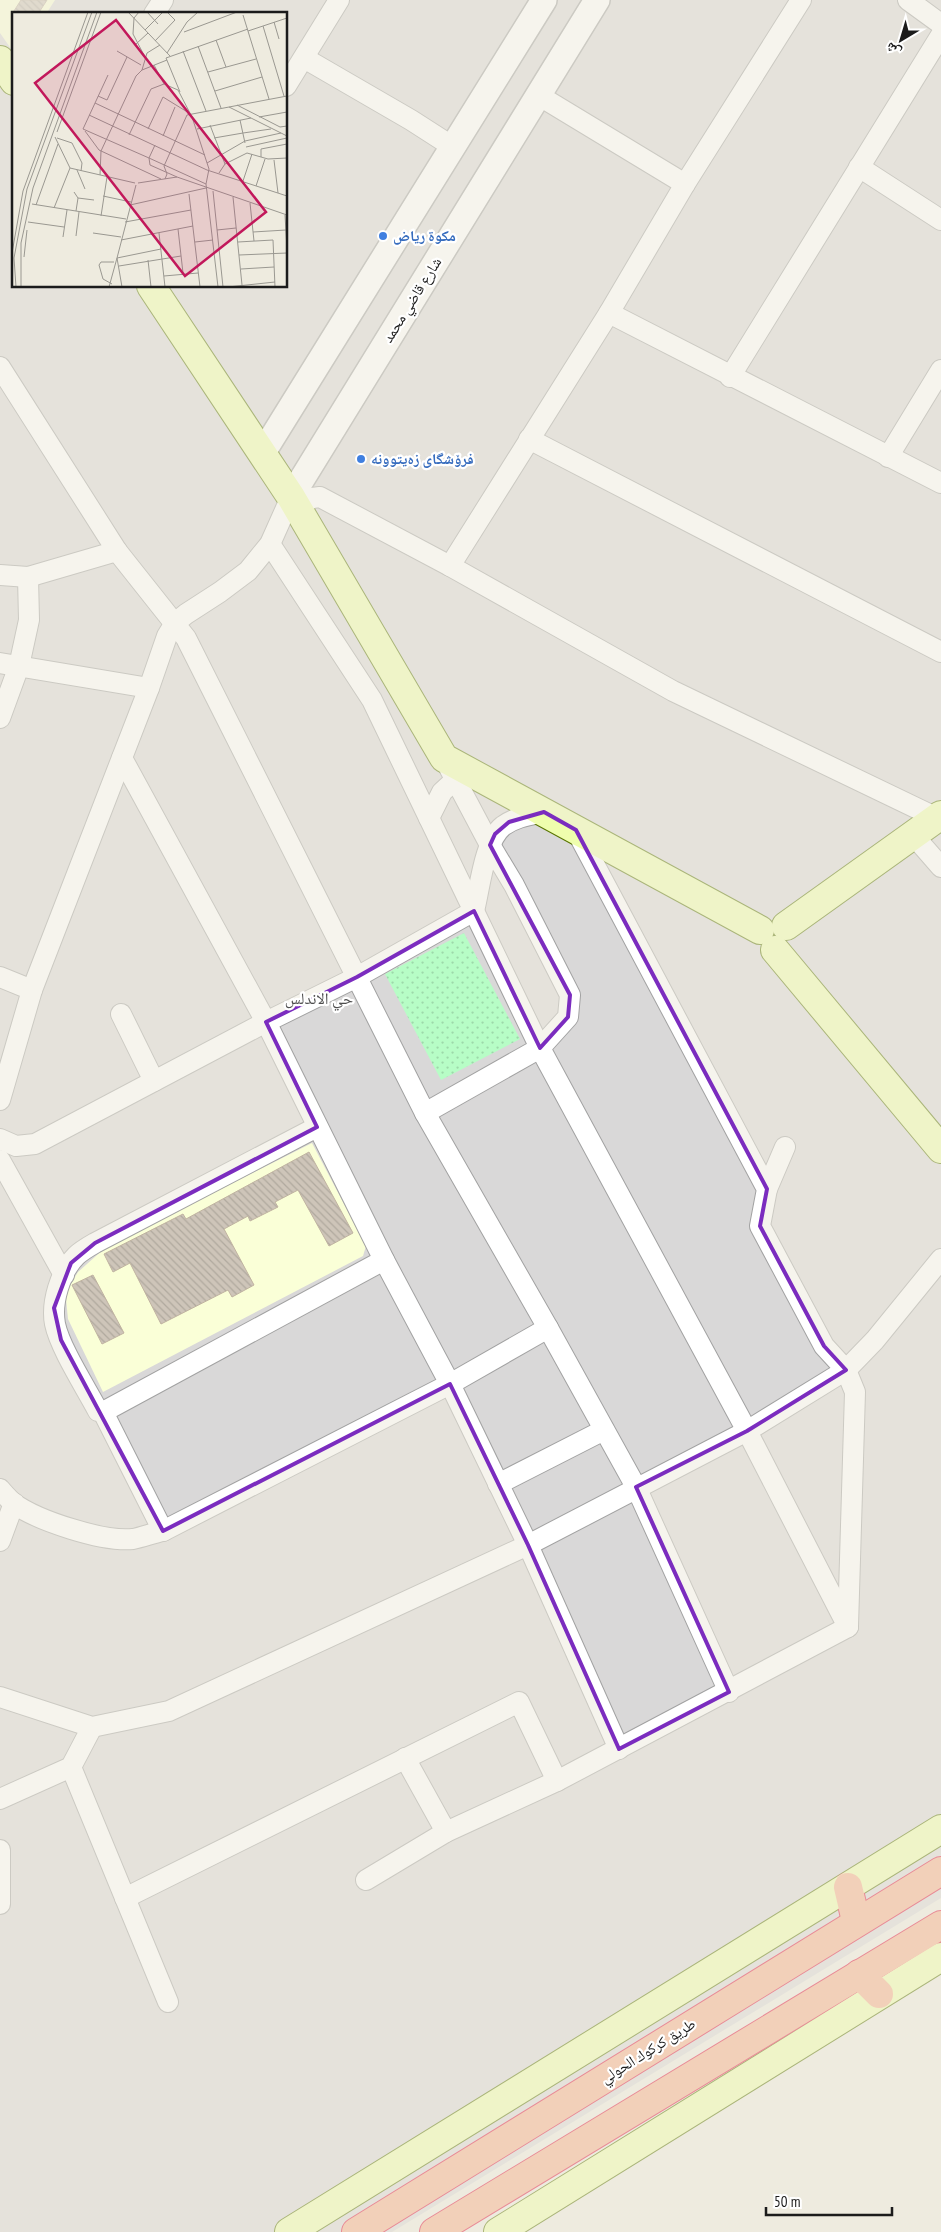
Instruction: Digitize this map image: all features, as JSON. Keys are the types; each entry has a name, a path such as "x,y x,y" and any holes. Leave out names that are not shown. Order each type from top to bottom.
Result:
{"highway":[{"name":"طريق كركوك الحولي","path":"356,2232 856,1921 941,1871"},
{"path":"848,1887 856,1921"},
{"path":"434,2232 941,1925"},
{"path":"859,1974 879,1994"}],"main road":[{"path":"0,60 12,78"},
{"path":"157,289 294,502 450,769 544,812 774,935 941,1149"},
{"path":"774,935 939,817"},
{"path":"289,2232 941,1829"},
{"path":"498,2232 941,1957"}],"street":[{"path":"155,12 163,0"},
{"path":"288,83 340,0"},
{"path":"262,454 544,0"},
{"path":"450,566 528,439 609,313 685,184 801,0"},
{"path":"908,0 941,24"},
{"name":"شارع قاضي محمد","path":"294,502 538,95 590,2"},
{"path":"730,377 941,35"},
{"path":"304,58 411,120 453,147"},
{"path":"538,95 685,184"},
{"path":"859,167 941,220"},
{"path":"609,313 730,377 941,483"},
{"path":"0,367 117,552 186,638 425,1113 636,1487 728,1692"},
{"path":"888,457 941,370"},
{"path":"528,439 941,652"},
{"path":"0,1100 32,990 149,688 167,636 175,623 248,571 270,544 294,502 320,497 450,566 673,691 939,817"},
{"path":"270,544 372,700 540,1048 747,1431 848,1627"},
{"path":"0,575 28,577 117,552"},
{"path":"0,718 10,664 29,620 28,577"},
{"path":"10,664 149,688"},
{"path":"122,758 266,1022 384,1260 450,1384 528,1544 619,1749"},
{"path":"429,818 442,792 450,769"},
{"path":"425,1113 540,1048 568,1017 570,995 514,885 490,845 450,769"},
{"path":"0,1139 16,1146 35,1144 266,1022 358,977 474,911 490,845 495,834 509,822 544,812"},
{"path":"576,830 767,1189"},
{"path":"914,836 941,867"},
{"path":"0,977 32,990"},
{"path":"121,1014 154,1081"},
{"path":"163,1531 103,1412 98,1411 55,1325 54,1308 64,1275 76,1256 95,1243 317,1127"},
{"path":"785,1148 767,1189 760,1226 824,1346 846,1370 854,1392 848,1627"},
{"path":"0,1160 64,1275"},
{"path":"0,1697 92,1727 169,1711 528,1544 747,1431 846,1370 875,1340 941,1259"},
{"path":"103,1412 384,1260"},
{"path":"0,1541 7,1496 45,1519 84,1533 112,1538 134,1538 163,1531 450,1384 548,1328"},
{"path":"498,1484 604,1430"},
{"path":"366,1880 446,1832 557,1781 848,1627"},
{"path":"125,1898 519,1702 557,1781"},
{"path":"0,1799 71,1767 92,1727"},
{"path":"405,1758 446,1832"},
{"path":"71,1767 168,2002"},
{"path":"0,1850 0,1904"}],"highlighted area":[{"path":"544,812 576,830 767,1189 760,1226 824,1346 846,1370 747,1431 636,1487 729,1692 619,1749 528,1545 450,1384 163,1531 61,1340 54,1308 71,1263 95,1243 317,1127 266,1022 357,977 474,911 540,1048 568,1017 570,995 490,845 495,834 509,822"}],"shaded area":[{"path":"0,0 941,0 941,1898 392,2232 0,2232"},
{"path":"0,0 55,0 47,12 12,12 12,50 0,33"},
{"path":"312,1143 366,1246 363,1256 103,1392 68,1319 67,1290 78,1272 106,1247"}],"green space":[{"path":"464,933 520,1039 441,1080 385,974"}],"building":[{"path":"21,0 47,0 39,12 13,12"},
{"path":"309,1152 353,1233 329,1246 298,1190 275,1202 278,1207 250,1221 248,1216 224,1229 254,1285 232,1297 228,1290 161,1324 130,1263 113,1272 104,1254 183,1214 186,1219"},
{"path":"93,1275 124,1333 102,1344 72,1285"}],"place":[{"name":"مكوة رياض","path":"383,236"},
{"name":"فرۆشگای زەیتوونە","path":"361,459"}],"district":[{"name":"حي الاندلس","path":"319,998"}]}
